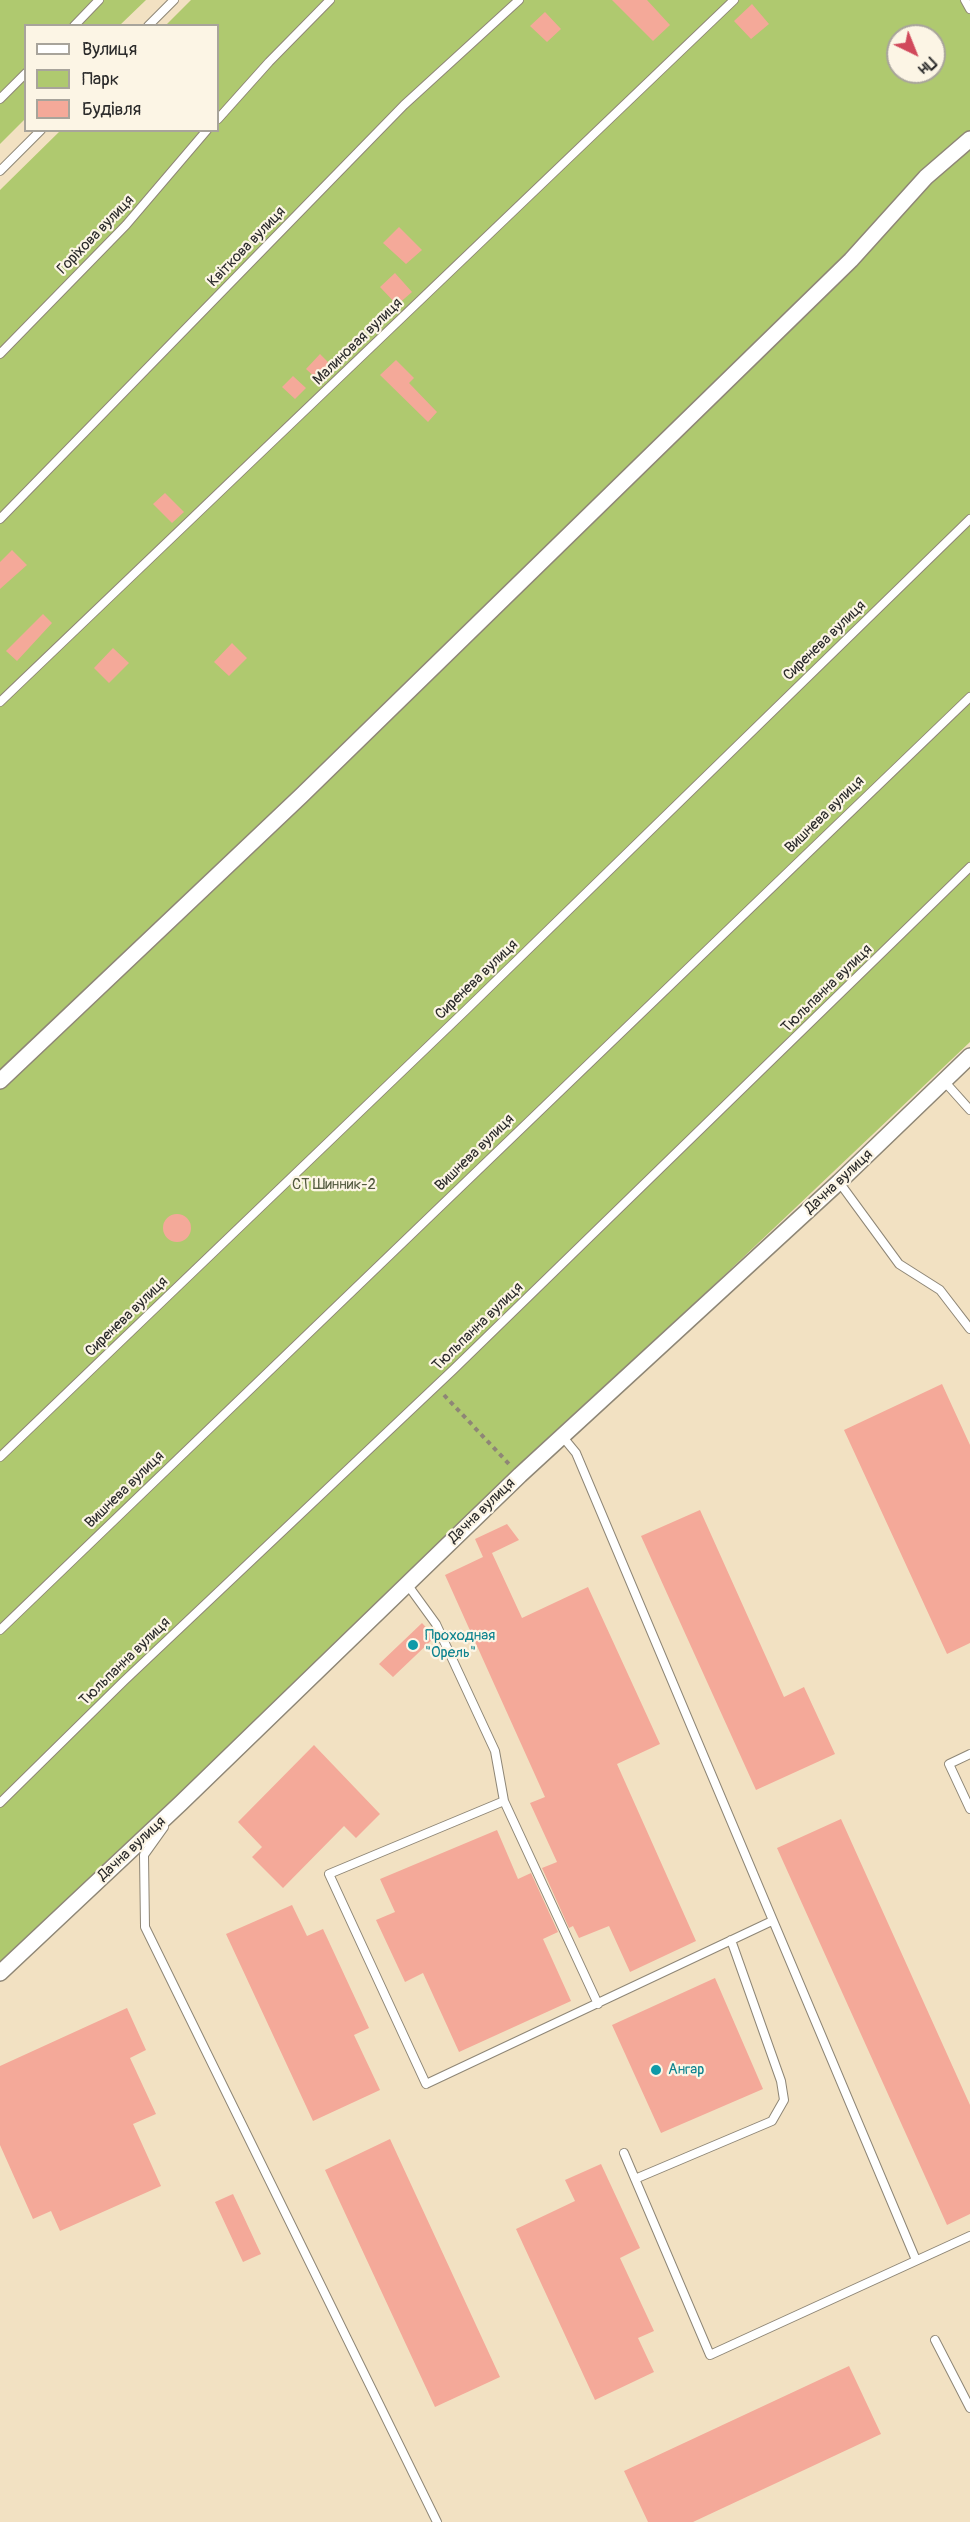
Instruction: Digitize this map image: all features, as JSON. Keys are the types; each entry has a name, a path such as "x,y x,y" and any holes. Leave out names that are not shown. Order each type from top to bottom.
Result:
{"street":[{"path":"0,1081 301,796 851,260 926,177 970,139"},
{"name":"Дачна вулиця","path":"0,1973 520,1475 839,1182 970,1056"}],"lane":[{"path":"76,24 99,0"},
{"path":"150,24 174,0"},
{"path":"219,118 269,62 330,0"},
{"name":"Квіткова вулиця","path":"0,519 404,105 519,0"},
{"name":"Малиновая вулиця","path":"0,702 734,0"},
{"path":"965,0 970,9"},
{"path":"0,99 24,75"},
{"path":"0,171 39,132"},
{"name":"Горіхова вулиця","path":"0,354 126,225 205,132"},
{"name":"Сиренева вулиця","path":"0,1458 441,1035 970,519"},
{"name":"Вишнева вулиця","path":"0,1630 840,819 970,697"},
{"name":"Тюльпанна вулиця","path":"0,1803 124,1681 436,1386 970,867"},
{"path":"944,1081 970,1110"},
{"path":"839,1182 899,1264 940,1290 970,1329"},
{"path":"562,1436 576,1453 916,2260"},
{"path":"406,1584 436,1624 495,1751 504,1801 598,2004"},
{"path":"970,1754 949,1764 970,1809"},
{"path":"504,1801 329,1874 426,2084 772,1921"},
{"path":"180,1803 144,1855 145,1927 437,2522"},
{"path":"635,2179 772,2121 784,2100 781,2081 731,1940"},
{"path":"624,2153 710,2355 970,2236"},
{"path":"935,2340 970,2408"}],"path":[{"path":"436,1386 520,1475"}],"green space":[{"path":"0,0 146,0 121,24 24,24 24,120 0,144"},
{"name":"СТ Шинник-2","path":"191,0 970,0 970,1042 478,1509 0,1970 0,190 59,132 219,132 219,24 167,24"}],"building":[{"path":"612,0 647,0 670,25 653,41"},
{"path":"752,4 769,24 751,39 734,21"},
{"path":"545,12 561,29 547,42 530,26"},
{"path":"399,227 422,250 406,264 383,243"},
{"path":"395,273 412,292 397,305 380,287"},
{"path":"320,354 332,366 318,380 306,369"},
{"path":"396,360 414,378 409,383 437,412 428,422 380,375"},
{"path":"293,376 306,388 295,399 282,387"},
{"path":"165,493 184,512 172,523 153,504"},
{"path":"12,550 27,565 0,589 0,562"},
{"path":"43,614 52,623 17,661 6,651"},
{"path":"232,643 247,658 229,676 214,662"},
{"path":"113,648 129,663 109,683 94,668"},
{"path":"177,1214 187,1218 191,1228 187,1238 177,1242 167,1238 163,1228 167,1218"},
{"path":"942,1384 970,1445 970,1643 947,1654 844,1430"},
{"path":"700,1510 784,1697 804,1687 835,1754 756,1790 641,1536"},
{"path":"507,1524 519,1540 492,1553 522,1618 588,1587 660,1744 617,1764 696,1941 630,1972 609,1926 579,1938 573,1926 569,1928 542,1868 557,1862 530,1803 545,1797 445,1575 483,1557 475,1539"},
{"name":"Проходная \"Орель\"","path":"422,1623 435,1637 393,1677 379,1664"},
{"path":"314,1745 380,1814 356,1838 344,1826 283,1888 252,1857 262,1847 238,1822"},
{"path":"841,1819 970,2105 970,2214 947,2225 777,1848"},
{"path":"497,1830 518,1879 531,1873 558,1932 543,1939 571,2001 459,2052 423,1973 405,1982 376,1920 395,1912 380,1879"},
{"path":"292,1905 307,1936 323,1929 369,2028 354,2035 380,2090 313,2121 226,1934"},
{"path":"715,1978 763,2089 661,2133 612,2025"},
{"path":"127,2008 146,2050 130,2058 156,2114 133,2124 161,2186 60,2231 51,2211 33,2219 0,2145 0,2066"},
{"path":"390,2139 500,2377 435,2407 325,2170"},
{"path":"601,2164 640,2248 620,2258 654,2331 638,2338 654,2372 595,2400 516,2229 575,2201 565,2180"},
{"path":"233,2194 261,2254 243,2262 215,2202"},
{"path":"849,2366 881,2434 693,2522 648,2522 624,2471"}],"place":[{"name":"Проходная \"Орель\"","path":"413,1645"},
{"name":"Ангар","path":"656,2070"}]}
